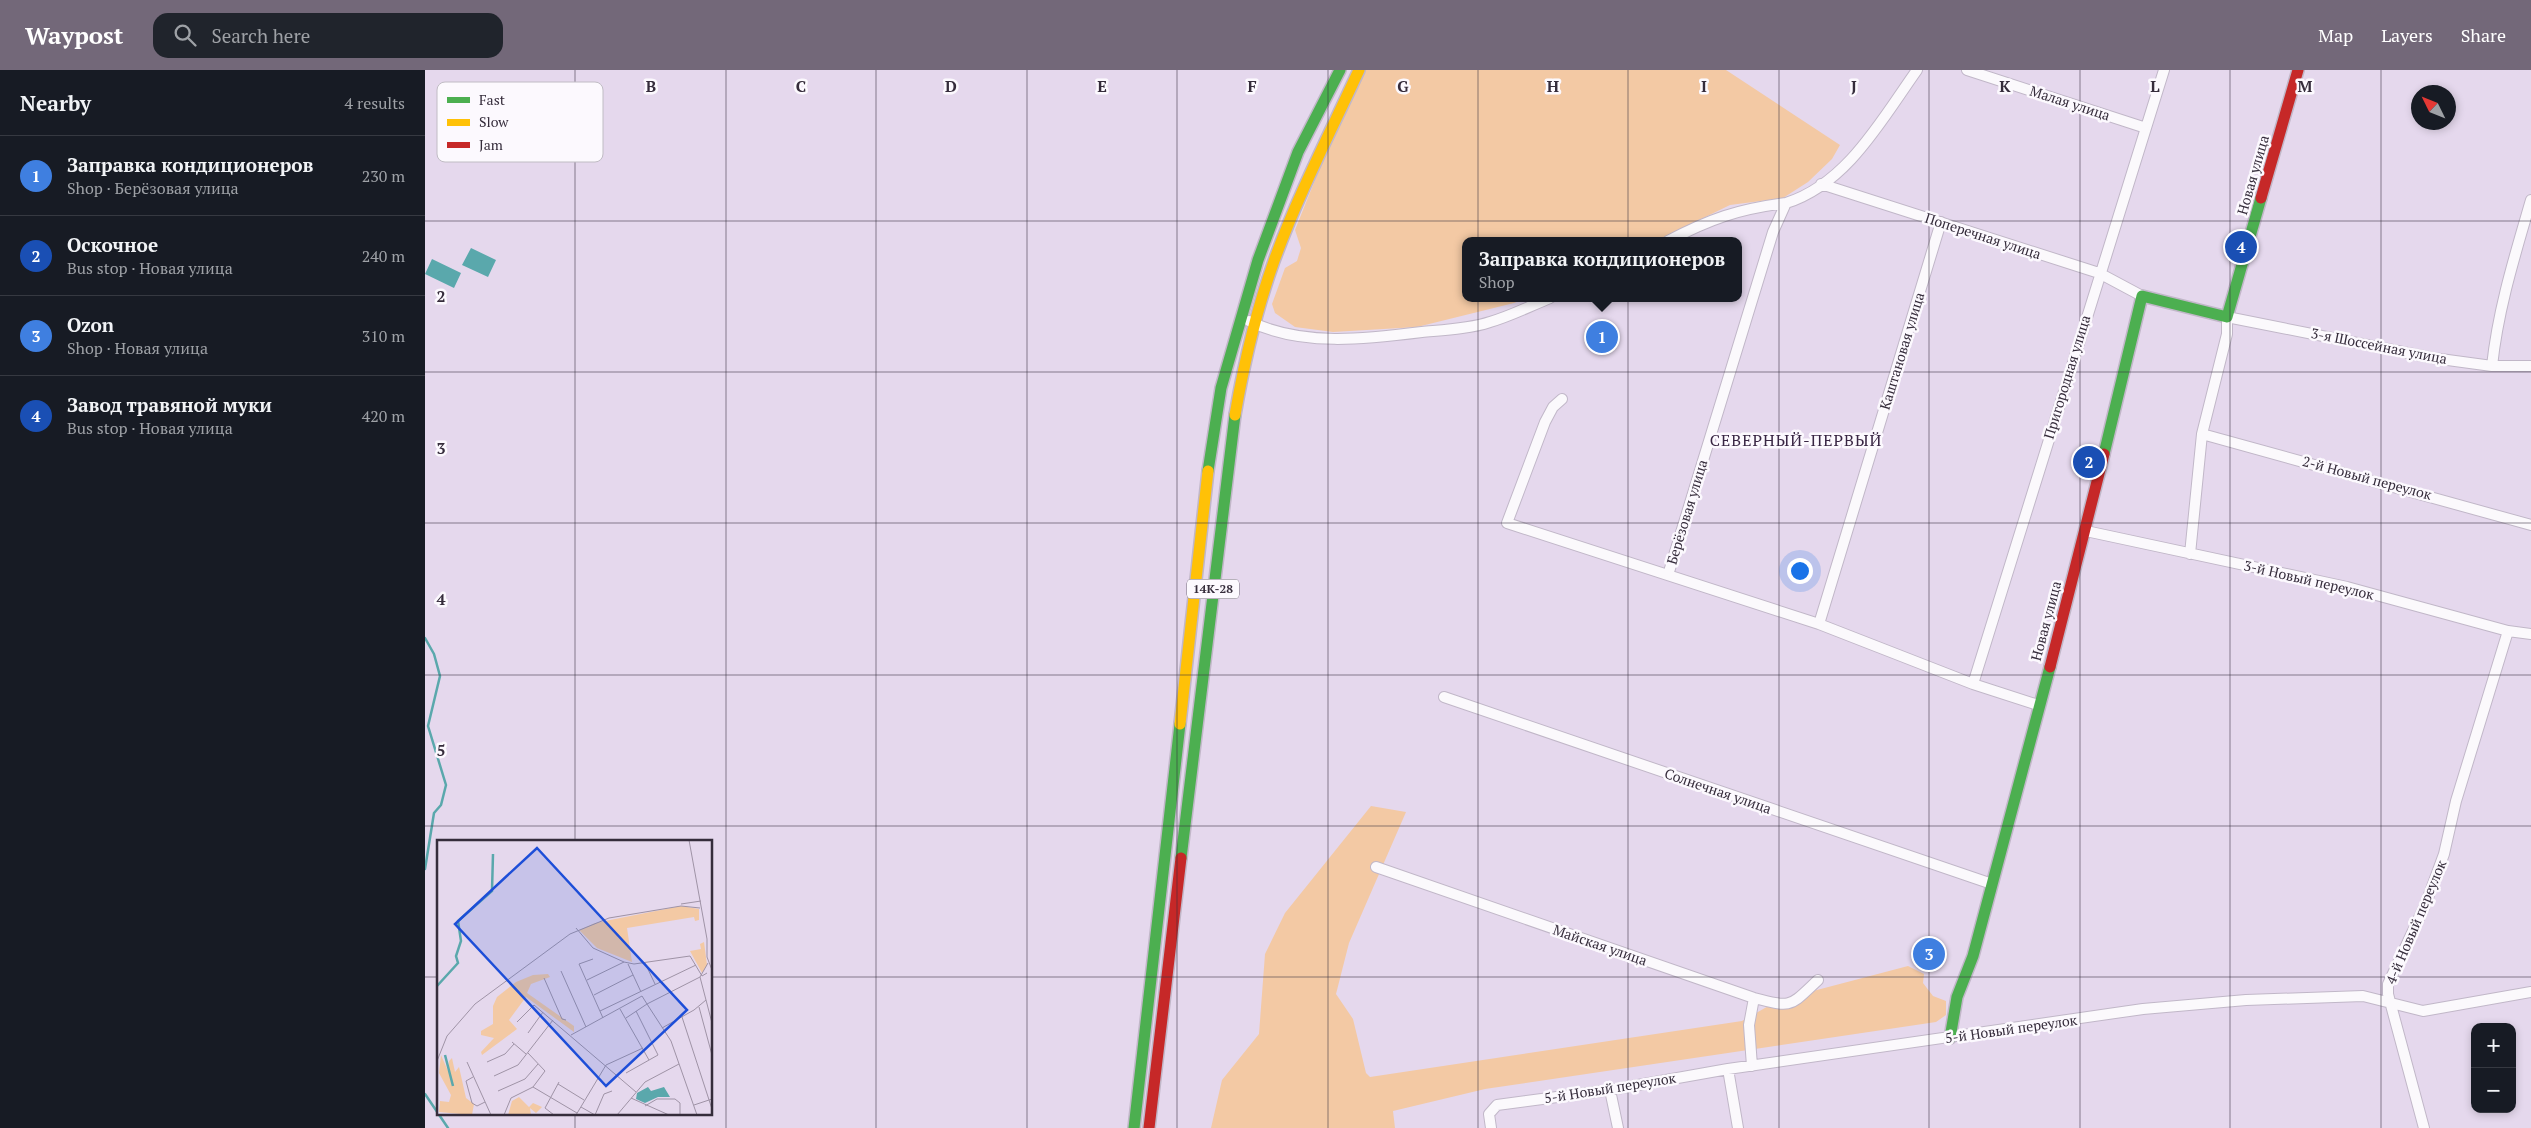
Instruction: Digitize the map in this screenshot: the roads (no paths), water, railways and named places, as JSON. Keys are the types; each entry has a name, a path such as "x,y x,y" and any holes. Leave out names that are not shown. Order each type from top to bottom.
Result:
{"main road":[{"name":"14К-28","path":"1134,1128 1213,430 1221,388 1257,260 1298,152 1341,70"},
{"name":"14К-28","path":"1149,1128 1238,392 1256,324 1282,241 1359,70"},
{"name":"Новая улица","path":"2227,317 2298,70"},
{"name":"Новая улица","path":"1950,1038 1957,996 1973,956 2085,531 2142,296"},
{"path":"2142,296 2227,317"}],"street":[{"path":"1676,237 1706,221 1732,212 1785,203 1802,198 1842,168 1864,145 1917,70"},
{"name":"Малая улица","path":"1967,70 2146,128"},
{"name":"Пригородная улица","path":"1973,684 2099,273 2164,70"},
{"name":"Поперечная улица","path":"1821,184 2099,273 2142,296"},
{"path":"2492,366 2496,329 2504,294 2531,200"},
{"name":"Берёзовая улица","path":"1668,575 1773,232 1785,203"},
{"name":"Каштановая улица","path":"1819,624 1941,222"},
{"path":"1240,316 1256,324 1303,337 1345,339 1400,335 1490,322 1541,302"},
{"name":"3-я Шоссейная улица","path":"2227,317 2433,358 2492,366 2531,366"},
{"name":"Новая улица","path":"2190,554 2202,434 2227,334 2227,317"},
{"path":"1561,399 1545,422 1507,523 1819,624 1973,684 2039,705"},
{"name":"2-й Новый переулок","path":"2202,434 2531,524"},
{"name":"3-й Новый переулок","path":"2085,531 2347,587 2508,631 2531,634"},
{"name":"4-й Новый переулок","path":"2424,1128 2391,1004 2388,984 2426,903 2444,854 2456,801 2508,631"},
{"name":"Солнечная улица","path":"1444,697 1992,884"},
{"name":"Майская улица","path":"1377,867 1754,998 1783,1006 1793,1004 1818,980"},
{"name":"5-й Новый переулок","path":"1491,1128 1489,1114 1497,1104 1611,1090 1728,1069 2143,1010 2246,1000 2363,996 2423,1010 2531,992"},
{"path":"1752,1066 1749,1025 1754,998"},
{"path":"1728,1069 1738,1128"},
{"path":"1611,1090 1617,1128"}],"waterway":[{"path":"425,638 434,654 440,676 428,726 446,785 441,805 434,813 425,869"},
{"path":"425,1094 437,1112"},
{"path":"440,1116 448,1128"}],"place":[{"name":"Завод травяной муки","path":"2241,247"},
{"name":"Заправка кондиционеров","path":"1602,337"},
{"name":"Оскочное","path":"2089,462"},
{"name":"Ozon","path":"1929,954"}],"district":[{"name":"СЕВЕРНЫЙ-ПЕРВЫЙ","path":"1796,440"}]}
